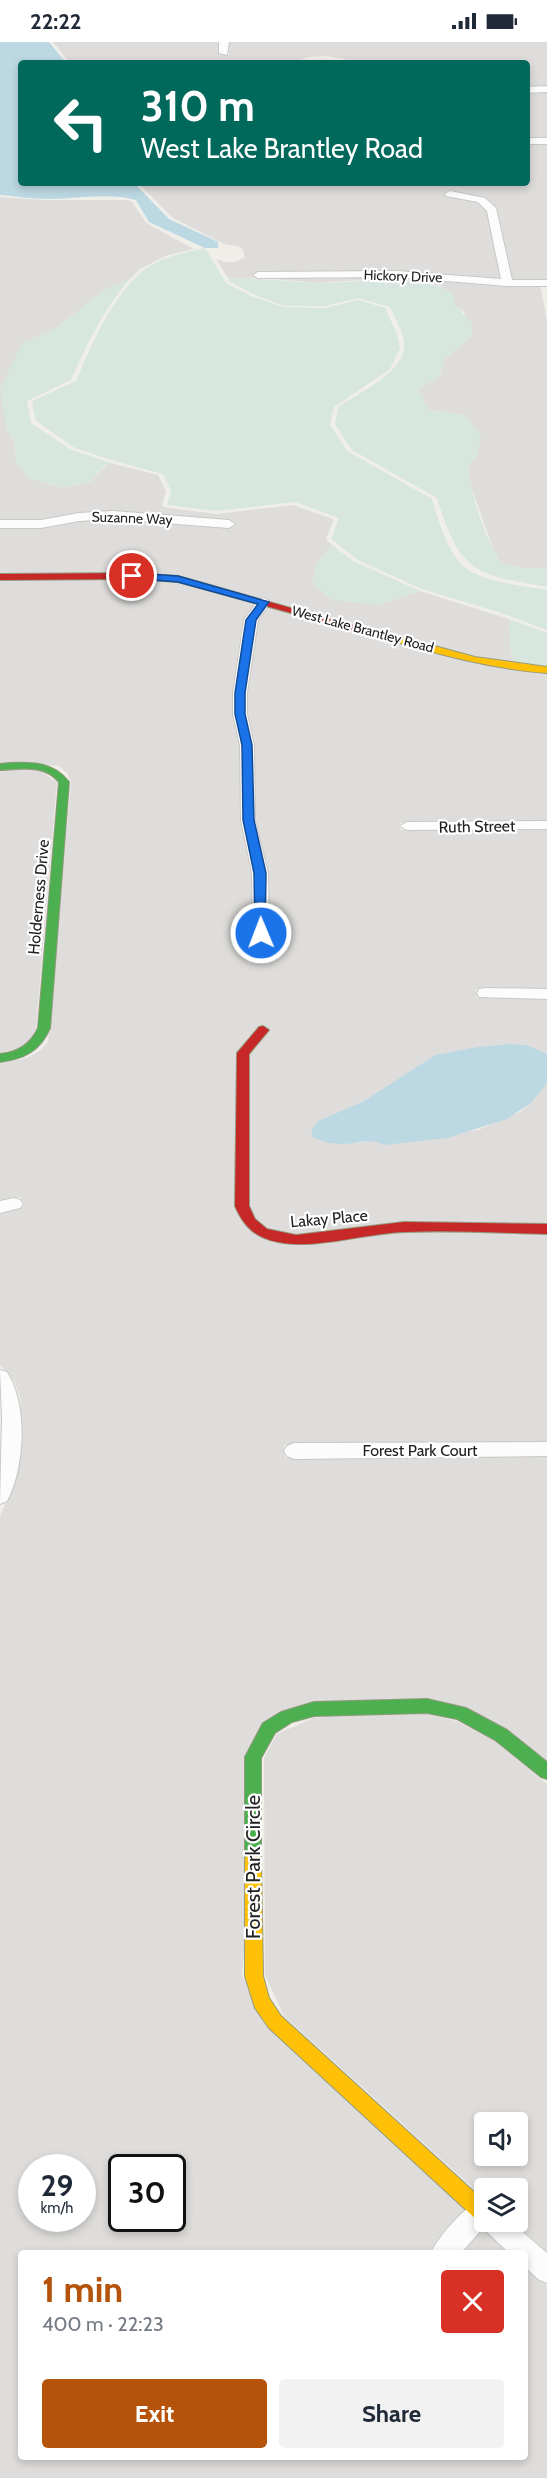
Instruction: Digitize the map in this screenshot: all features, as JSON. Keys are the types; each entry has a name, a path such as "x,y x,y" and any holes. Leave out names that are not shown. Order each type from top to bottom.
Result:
{"street":[{"path":"224,42 224,53"},
{"path":"530,90 547,89"},
{"path":"530,141 547,141"},
{"path":"450,194 481,200 492,210 507,283"},
{"name":"Hickory Drive","path":"258,275 397,274 546,287"},
{"name":"Suzanne Way","path":"0,525 41,524 79,517 113,515 229,524"},
{"name":"West Lake Brantley Road","path":"0,577 154,576 178,579 474,660 526,669 547,670"},
{"path":"261,933 260,873 248,820 247,745 240,714 240,693 251,620 264,602"},
{"name":"Holderness Drive","path":"0,767 53,769 60,774 64,782 44,1028 34,1048 22,1054 0,1058"},
{"name":"Ruth Street","path":"407,826 547,825"},
{"path":"484,993 547,994"},
{"name":"Lakay Place","path":"263,1030 243,1053 242,1206 249,1224 264,1234 285,1239 334,1238 402,1227 547,1229"},
{"path":"0,1377 5,1382 11,1400 8,1476 0,1496"},
{"name":"Forest Park Court","path":"294,1451 547,1449"},
{"name":"Forest Park Circle","path":"474,2204 275,2022 261,2002 254,1976 253,1757 268,1728 287,1717 314,1709 427,1707 460,1713 501,1735 547,1772"},
{"path":"447,2250 474,2226"},
{"name":"Forest Park Circle","path":"505,2232 525,2250"},
{"name":"Forest Park Circle","path":"528,2253 547,2270"}],"shaded area":[{"path":"53,42 220,42 220,55 229,55 229,42 547,42 547,88 530,88 530,60 346,60 326,56 300,60 68,60"},
{"path":"530,91 547,91 547,139 530,139"},
{"path":"530,142 547,142 547,281 512,281 497,209 484,199 447,192 444,195 477,202 487,210 501,280 397,272 253,273 253,277 397,277 540,285 547,321 547,568 521,568 500,562 493,549 471,486 468,468 477,455 465,415 429,410 418,389 439,377 445,358 472,336 464,312 454,305 441,286 415,280 377,279 318,283 263,278 228,278 216,259 235,262 245,257 243,250 239,246 224,244 173,218 141,186 530,186"},
{"path":"0,197 43,200 128,200 132,202 146,223 194,249 168,255 140,269 130,279 106,289 53,330 22,343 6,426 15,444 16,462 29,478 62,488 90,482 107,464 114,464 158,475 166,491 162,505 164,507 216,514 293,505 330,518 334,520 326,539 332,545 317,563 378,605 420,591 509,619 510,648 515,663 477,657 181,577 0,574 0,527 112,518 234,527 236,522 113,512 40,521 0,522"},
{"path":"205,248 226,283 251,296 283,307 325,308 358,300 385,308 397,334 400,348 390,369 334,407 330,424 347,451 432,499 452,552 463,566 491,580 547,590 547,630 498,612 419,588 358,560 331,539 339,518 295,502 216,511 167,505 171,491 163,474 75,448 36,421 32,401 76,381 104,321 133,280 158,262"},
{"path":"228,278 316,283 404,279 421,281 453,294 455,305 472,323 472,336 445,358 439,377 418,389 429,410 465,415 481,436 477,455 468,469 484,529 500,562 521,568 547,568 547,587 502,578 473,566 454,542 437,498 352,450 335,424 338,407 378,382 396,366 401,357 404,348 403,338 390,307 358,298 324,306 284,306 255,295 230,282"},
{"path":"130,279 104,314 71,380 27,401 31,423 70,449 114,464 106,464 90,482 62,488 29,478 16,462 15,444 6,426 0,389 22,343 53,330 106,289"},
{"path":"332,545 353,561 420,591 378,605 332,600 312,583 317,563"},
{"path":"133,579 175,582 256,604 245,619 240,635 233,693 233,714 240,746 241,820 252,873 254,937 269,936 268,873 256,819 254,745 247,714 247,693 257,621 268,607 547,673 547,821 399,823 400,830 547,829 547,989 476,989 477,998 547,998 547,1054 509,1044 435,1055 364,1101 318,1121 344,1144 478,1130 522,1111 547,1083 547,1443 284,1445 285,1458 547,1456 547,1761 462,1706 262,1722 242,1976 465,2211 431,2250 18,2250 18,2460 528,2460 528,2269 547,2286 547,2478 0,2478 0,1517 17,1475 21,1400 14,1380 0,1365 0,1213 25,1206 20,1197 0,1201 0,1063 27,1058 41,1050 48,1042 71,782 67,773 59,766 0,763 0,580"},
{"path":"509,619 547,633 547,666 515,663 510,648"},
{"path":"0,770 39,770 57,782 36,1028 27,1046 0,1053"},
{"path":"426,1714 456,1721 494,1741 547,1784 547,2255 521,2232 528,2232 528,2178 474,2178 474,2189 284,2016 265,1975 264,1758 277,1734 316,1717"},
{"path":"479,2232 488,2232 508,2250 463,2250"}],"water":[{"path":"0,42 49,42 64,60 18,60 18,186 137,186 169,219 218,242 218,248 205,248 149,222 136,200 114,196 35,199 0,195"},
{"path":"509,1044 526,1045 547,1054 547,1083 531,1103 507,1119 447,1138 384,1145 369,1141 338,1144 313,1138 311,1132 318,1121 364,1101 435,1055"}],"traffic: fast":[{"path":"0,767 44,767 58,775 64,782 44,1028 37,1041 27,1050 0,1058"},
{"path":"253,1859 253,1757 269,1728 287,1717 314,1709 427,1706 460,1713 501,1735 547,1772"}],"traffic: slow":[{"path":"357,628 475,660 547,670"},
{"path":"253,1859 254,1976 261,2002 275,2022 474,2204"}],"traffic: jam":[{"path":"0,577 133,576 178,579 357,628"},
{"path":"263,1030 243,1053 242,1206 256,1228 278,1238 296,1240 404,1227 547,1229"}],"route":[{"path":"132,576 178,579 264,602 251,620 247,635 240,693 240,714 247,745 248,820 260,873 261,933"}]}
